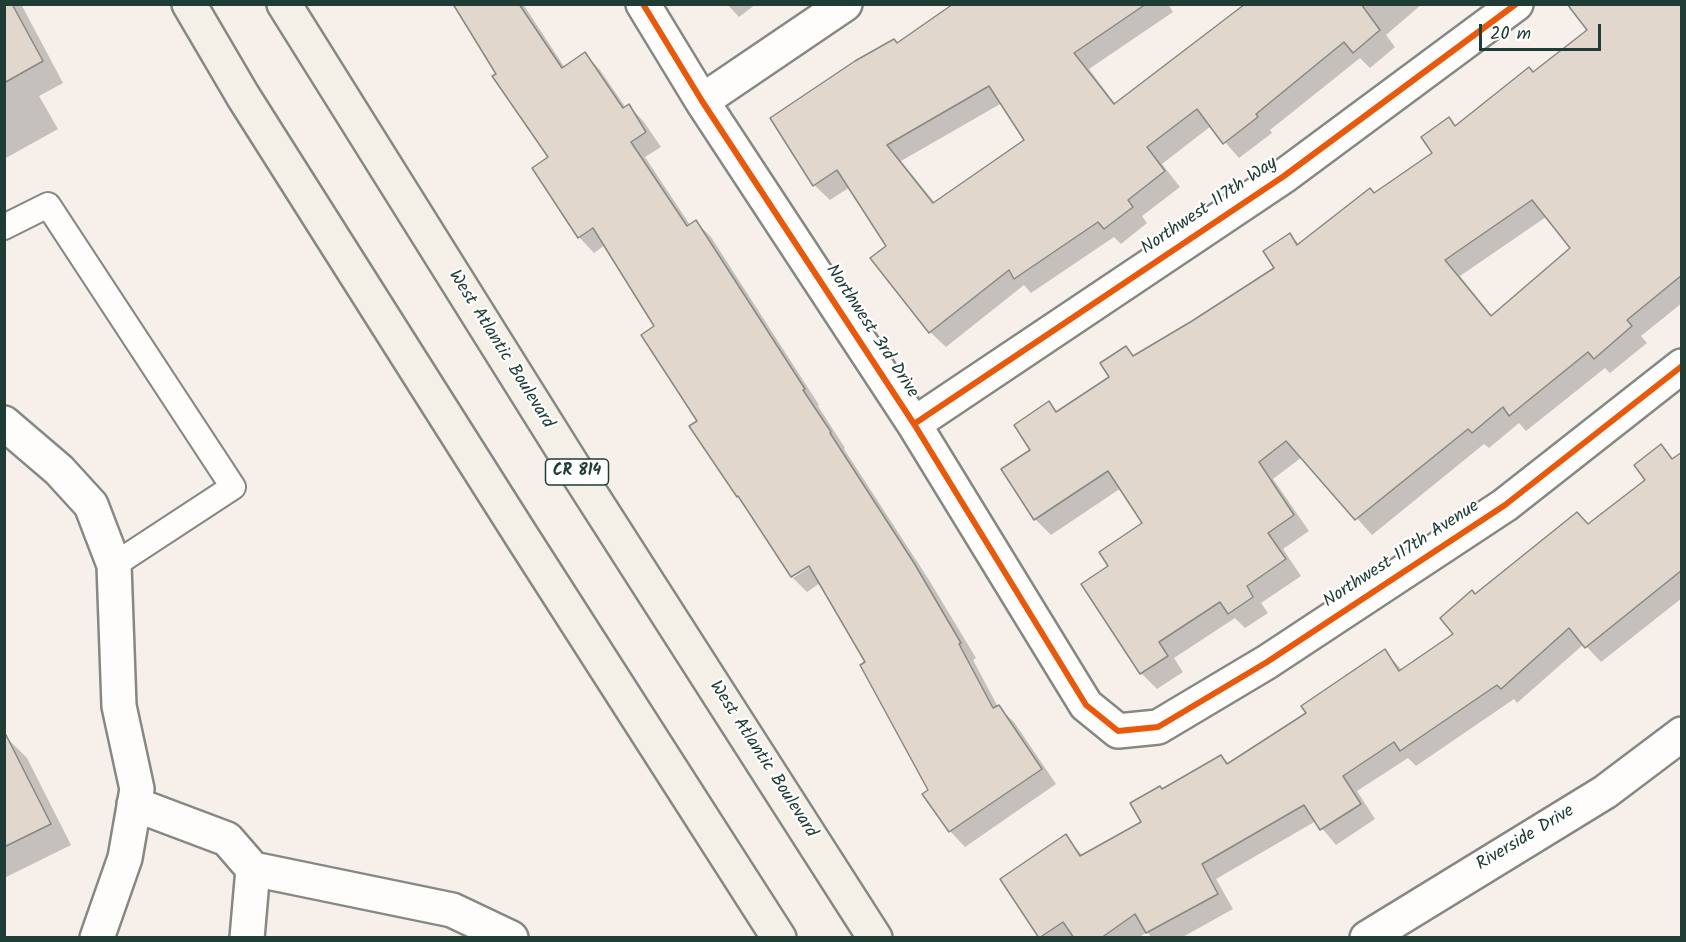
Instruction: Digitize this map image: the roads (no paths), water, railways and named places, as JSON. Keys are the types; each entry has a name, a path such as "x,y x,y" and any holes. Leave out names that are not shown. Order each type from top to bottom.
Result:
{"main road":[{"path":"189,4 243,96 779,938"},
{"name":"West Atlantic Boulevard","path":"284,4 565,453 875,938"}],"street":[{"name":"Northwest 3rd Drive","path":"643,4 702,101 914,424 1086,705 1118,731"},
{"path":"702,101 845,4"},
{"name":"Northwest 117th Way","path":"914,424 1284,176 1516,4"},
{"name":"Northwest 117th Avenue","path":"1118,731 1158,727 1267,662 1505,505 1678,376"},
{"path":"4,423 59,470 91,505 114,565 118,706 137,789 125,858 92,935"},
{"name":"Riverside Drive","path":"1367,938 1605,792 1682,735"},
{"path":"134,804 227,839 253,869 452,910 511,938"},
{"path":"247,938 253,869"}],"lane":[{"path":"4,228 48,205 233,487 114,565"}]}
